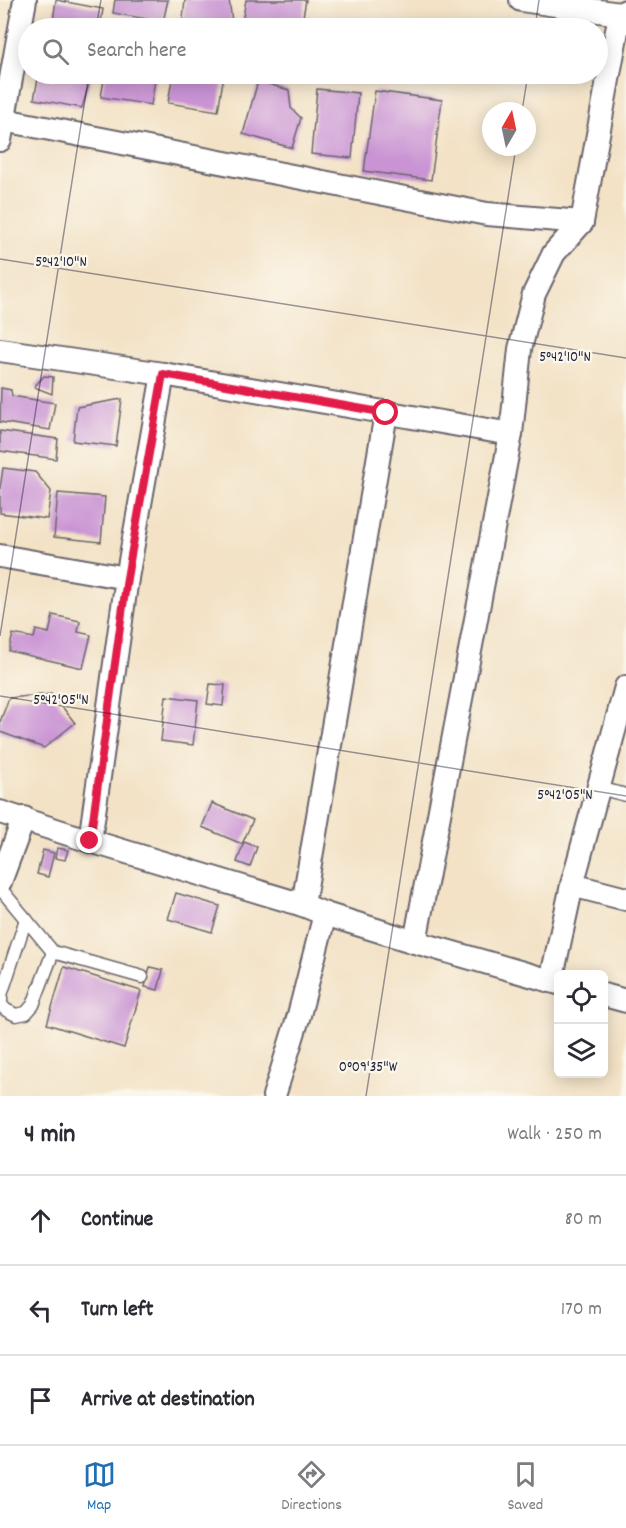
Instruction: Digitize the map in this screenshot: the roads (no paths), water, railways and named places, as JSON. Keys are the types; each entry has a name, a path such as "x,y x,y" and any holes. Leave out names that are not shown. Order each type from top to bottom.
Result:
{"street":[{"path":"22,18 25,0"},
{"path":"415,942 511,434 520,349 534,294 554,253 582,222 623,13 521,0"},
{"path":"18,40 2,130 487,214 582,222"},
{"path":"0,350 163,374 511,434"},
{"path":"90,841 127,578 163,374"},
{"path":"303,905 386,413"},
{"path":"0,556 127,578"},
{"path":"557,970 572,885 626,687"},
{"path":"0,812 303,905 415,942 554,982"},
{"path":"0,882 24,818"},
{"path":"572,885 626,899"},
{"path":"274,1096 299,1015 325,914"},
{"path":"608,996 626,1001"}],"lane":[{"path":"599,788 626,795"},
{"path":"0,888 53,952 142,977"},
{"path":"26,919 1,995 1,1005 6,1011 16,1016 26,1013 33,1005 53,952"}]}
